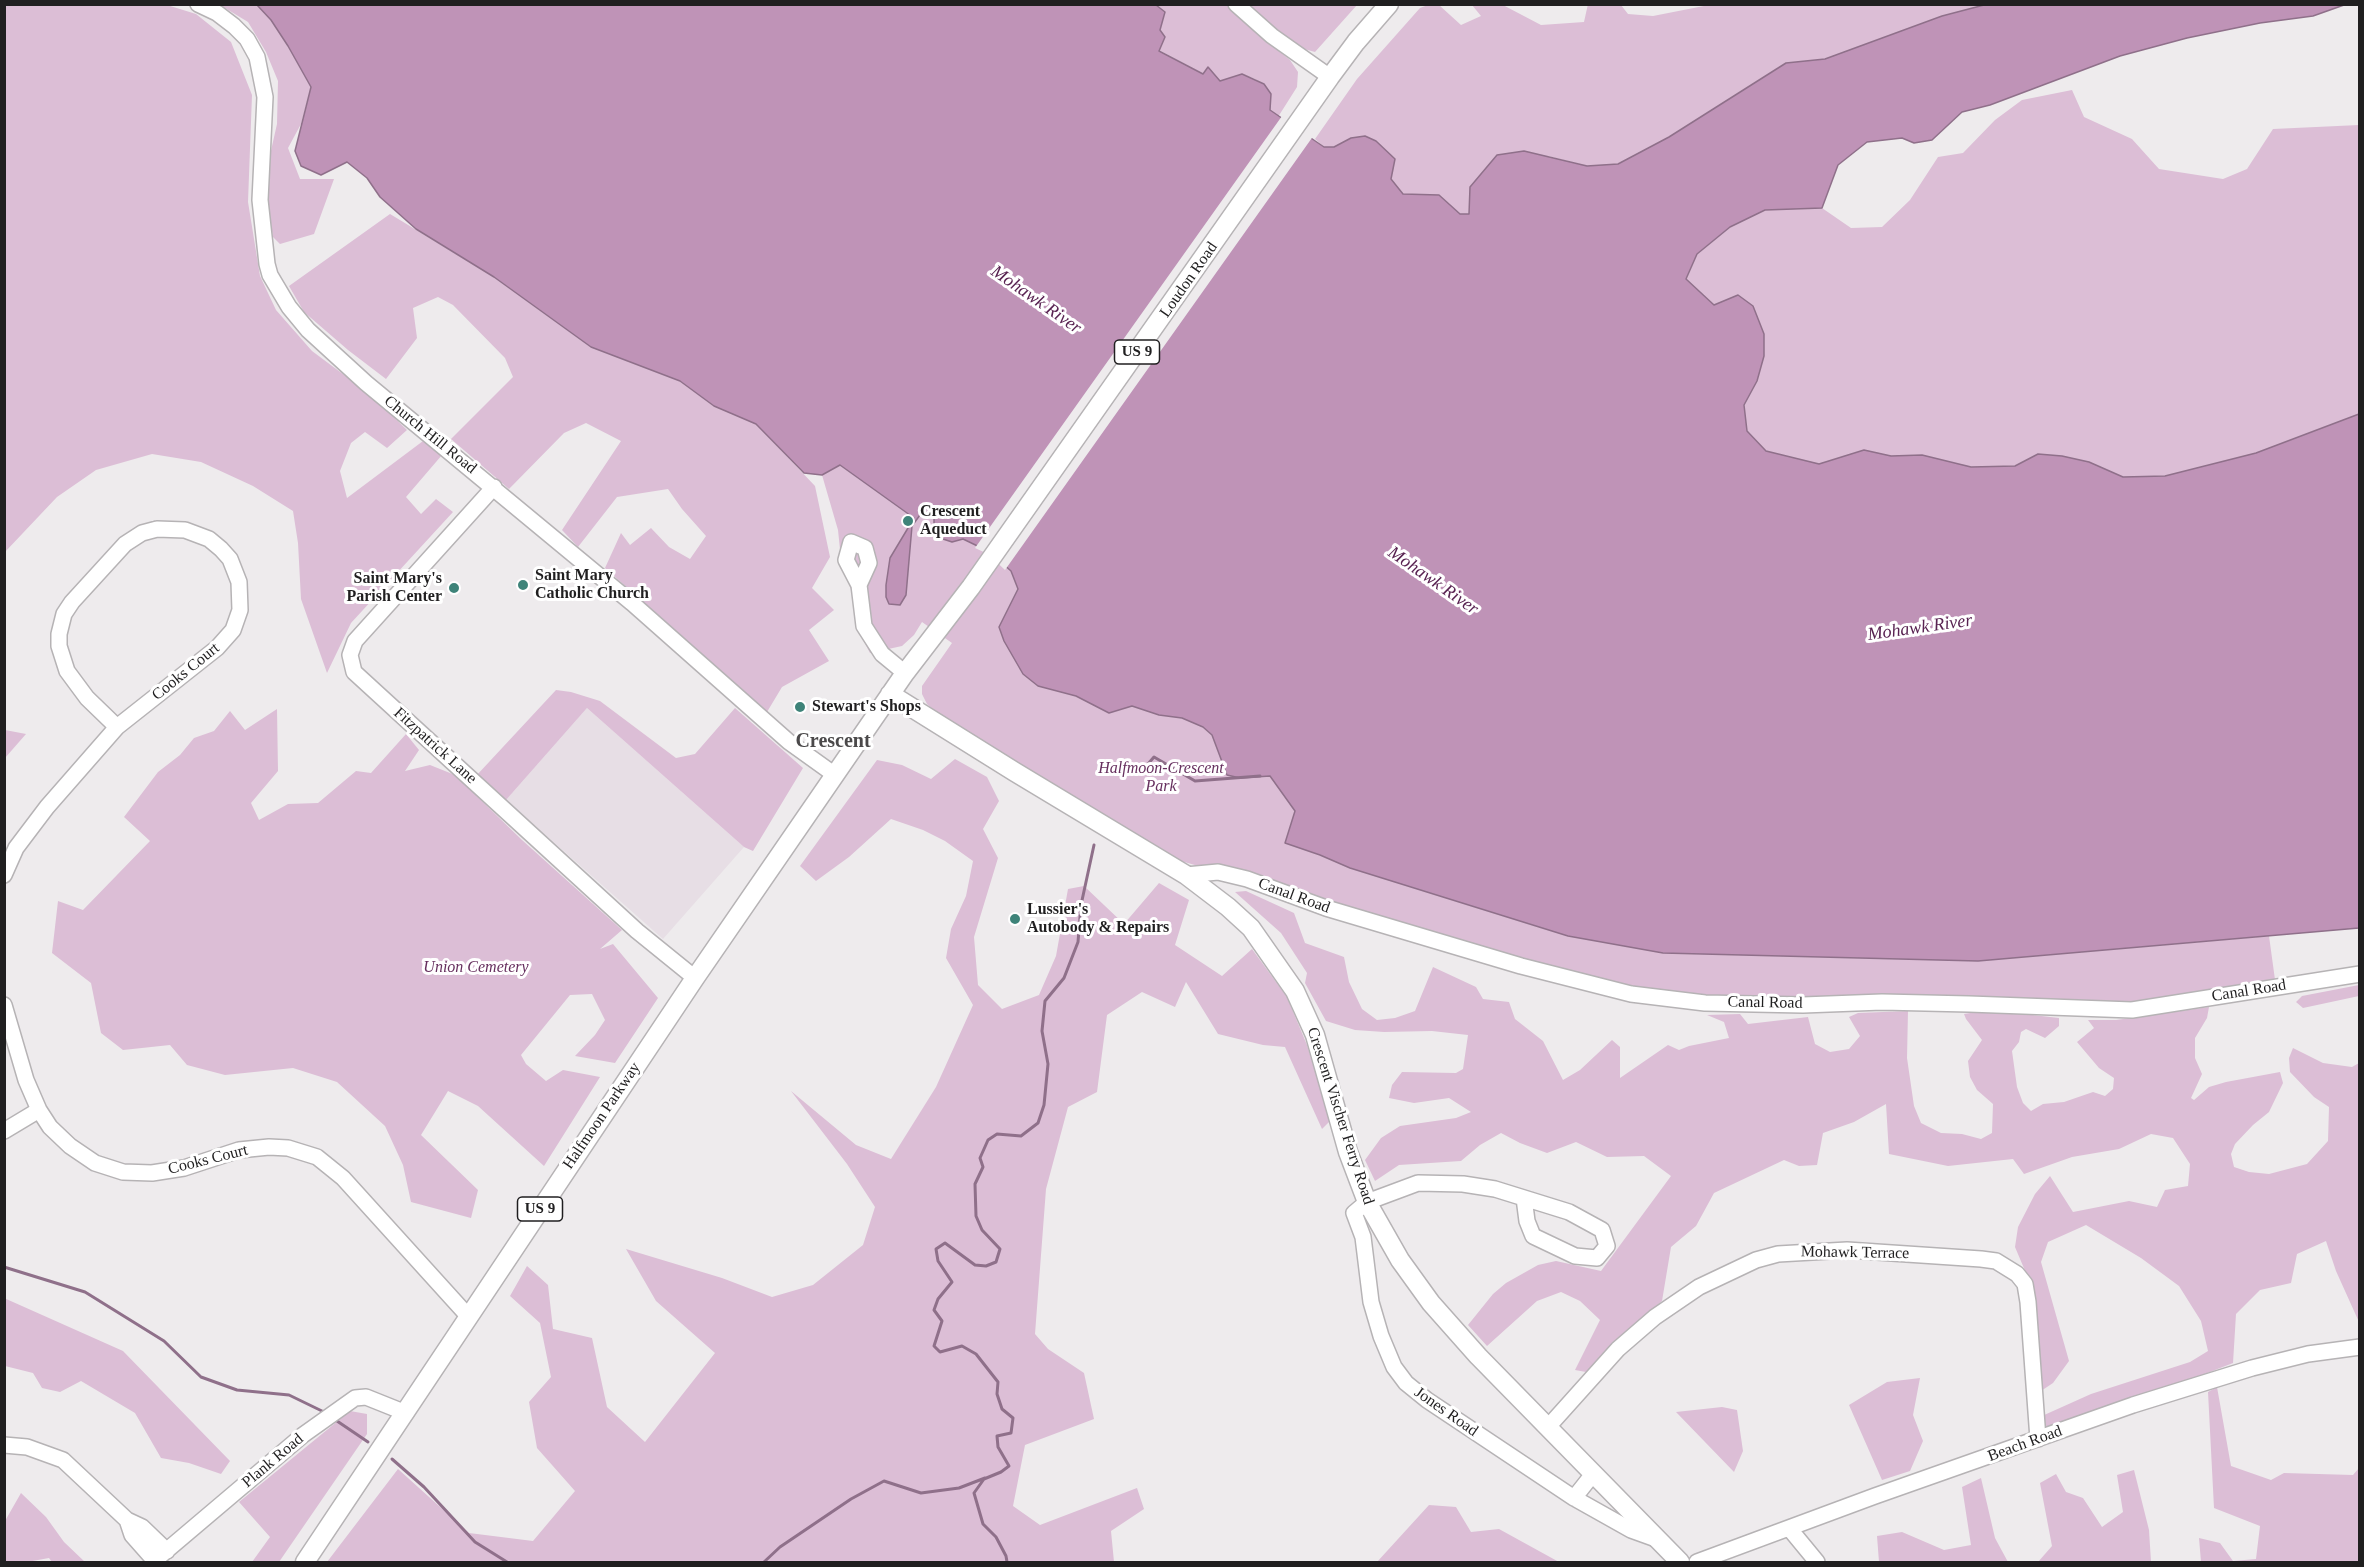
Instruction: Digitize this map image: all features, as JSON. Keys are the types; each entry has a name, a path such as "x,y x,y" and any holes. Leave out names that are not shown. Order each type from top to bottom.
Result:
{"main road":[{"name":"Loudon Road","path":"905,673 971,587 1330,77 1389,4"},
{"name":"Halfmoon Parkway","path":"304,1563 696,978 905,673"},
{"name":"Crescent Vischer Ferry Road","path":"890,694 1186,875 1251,928 1295,991 1315,1035 1348,1152 1367,1202 1400,1260 1431,1303 1478,1356 1680,1563"}],"street":[{"name":"Church Hill Road","path":"198,4 217,13 234,26 247,39 257,57 265,97 260,200 267,264 270,274 289,307 308,330 366,383 632,603 789,741 835,775"},
{"path":"1236,4 1272,36 1330,77"},
{"name":"Fitzpatrick Lane","path":"494,488 356,641 350,655 354,672 637,931 696,978"},
{"name":"Cooks Court","path":"4,874 16,848 47,807 117,727 217,648 233,630 240,610 239,582 230,559 209,539 174,529 157,529 142,533 125,544 72,602 64,614 59,634 59,646 67,671 87,698 117,727"},
{"path":"859,585 864,626 882,654 905,673"},
{"name":"Canal Road","path":"1186,875 1218,872 1247,879 1326,908 1521,966 1631,994 1705,1003 1803,1005 1916,1003 2132,1010 2360,974"},
{"name":"Cooks Court","path":"4,1005 26,1080 39,1110 50,1126 70,1146 95,1163 123,1172 152,1173 184,1168 239,1150 269,1147 288,1148 316,1157 343,1178 468,1317"},
{"path":"4,1131 39,1110"},
{"path":"1367,1202 1419,1183 1463,1184 1495,1189 1524,1198 1569,1212 1602,1230 1607,1246 1597,1257 1575,1256 1533,1236 1527,1221 1524,1198"},
{"name":"Jones Road","path":"1367,1202 1354,1213 1362,1237 1371,1302 1394,1367 1406,1383 1427,1400 1574,1498 1631,1530 1656,1539"},
{"name":"Mohawk Terrace","path":"1548,1427 1618,1349 1655,1317 1700,1287 1756,1260 1778,1254 1847,1250 1996,1261 2017,1274 2025,1284 2028,1302 2038,1439"},
{"name":"Beach Road","path":"1697,1563 2133,1405 2252,1368 2308,1354 2360,1347"},
{"name":"Plank Road","path":"154,1562 303,1435 355,1398 366,1396 406,1413"},
{"path":"4,1445 27,1447 63,1460 127,1520 141,1527 167,1551"},
{"path":"1574,1498 1593,1474"},
{"path":"127,1520 132,1535 154,1562"},
{"path":"1789,1528 1817,1563"}],"shaded area":[{"path":"587,708 744,847 663,939 506,800"}],"green space":[{"path":"1501,4 1541,25 1584,22 1588,4 1621,5 1628,14 1653,16 1714,4 1984,5 1942,16 1825,59 1786,63 1669,137 1618,164 1587,166 1548,156 1497,155 1470,187 1469,214 1460,214 1439,195 1403,195 1391,179 1376,141 1365,136 1351,138 1334,147 1324,147 1315,139 1357,79 1420,8 1439,5 1461,25 1481,16 1472,5"},
{"path":"5,5 167,5 196,14 231,42 252,95 248,202 260,276 276,310 312,351 371,395 407,430 387,448 365,432 351,443 340,471 347,498 423,441 442,455 406,497 421,514 436,499 453,512 351,623 327,673 301,599 298,543 293,511 253,486 201,462 152,454 96,470 57,497 5,552"},
{"path":"220,5 257,5 271,20 311,87 301,124 288,148 300,179 334,179 314,234 280,244 273,237 268,206 268,164 277,124 278,81 266,52 248,22"},
{"path":"1156,5 1228,5 1259,35 1290,60 1298,72 1297,87 1278,117 1270,110 1264,84 1242,74 1220,81 1208,68 1203,74 1159,50 1165,37 1160,30 1165,13"},
{"path":"1249,5 1357,5 1315,52 1297,47"},
{"path":"2072,90 2084,117 2132,139 2159,169 2223,179 2247,169 2273,129 2359,125 2359,414 2256,453 2165,476 2123,477 2089,462 2038,454 2015,466 1971,467 1922,455 1891,456 1864,450 1819,464 1766,451 1747,431 1744,405 1757,381 1738,295 1714,305 1686,280 1697,254 1730,227 1765,210 1822,208 1851,228 1882,227 1910,200 1938,157 1963,153 1995,120 2022,100"},
{"path":"390,214 494,277 591,347 680,381 714,406 756,424 815,486 830,557 812,588 834,610 809,630 829,661 782,687 767,712 605,568 621,533 630,545 651,528 669,547 690,559 706,536 668,489 617,497 578,547 562,530 621,441 586,423 564,433 509,489 451,439 513,377 505,358 453,305 438,297 413,308 417,338 386,379 304,312 289,286"},
{"name":"Halfmoon-Crescent Park","path":"840,465 914,518 890,558 906,595 912,526 920,515 934,518 952,542 962,539 990,552 1011,571 1018,589 999,628 1023,674 1038,686 1076,696 1109,713 1132,706 1159,715 1182,718 1203,727 1212,735 1227,775 1240,778 1270,776 1295,811 1320,855 1350,868 1545,929 1663,953 1978,961 2269,936 2276,987 2132,1010 1651,997 1181,861 1106,819 939,715 927,704 922,694 922,686 952,643 922,622 914,635 902,646 870,653 859,632 854,599 841,559 838,530 822,475"},
{"path":"556,690 600,701 676,758 695,754 735,708 803,768 753,851 744,847 587,708 506,800 476,776"},
{"name":"Union Cemetery","path":"277,709 278,771 251,803 259,820 288,804 318,803 356,771 371,773 406,734 419,750 405,771 430,765 455,775 522,840 622,930 600,949 613,944 658,998 615,1063 575,1056 595,1035 605,1020 592,994 570,995 521,1055 526,1064 546,1081 563,1070 600,1077 544,1166 478,1106 448,1091 421,1135 478,1190 471,1218 411,1202 403,1165 385,1126 337,1082 293,1068 225,1075 187,1065 170,1045 123,1050 101,1033 91,983 52,953 58,901 83,910 150,841 124,817 158,772 180,755 194,738 214,731 230,711 245,730"},
{"path":"4,730 26,734 5,758"},
{"path":"955,759 987,777 999,801 983,829 998,858 974,937 978,985 1002,1009 1039,995 1056,956 1068,889 1084,886 1124,924 1159,883 1189,900 1175,945 1222,976 1252,949 1287,997 1307,1045 1330,1121 1322,1129 1285,1047 1263,1045 1218,1034 1186,982 1175,1007 1142,992 1107,1015 1097,1092 1068,1107 1046,1189 1035,1334 1048,1349 1084,1373 1094,1419 1025,1445 1013,1506 1040,1525 1137,1488 1144,1509 1111,1531 1114,1562 327,1562 398,1469 469,1533 533,1541 575,1491 537,1448 529,1402 551,1377 540,1323 510,1296 527,1266 548,1285 553,1329 592,1338 607,1407 645,1442 715,1353 656,1301 626,1249 722,1278 772,1297 813,1285 863,1245 875,1207 847,1164 791,1091 856,1145 891,1159 936,1087 973,1005 946,958 951,929 966,896 973,861 945,841 923,830 891,819 849,857 816,881 800,866 877,760 902,765 931,779"},
{"path":"1246,891 1294,913 1305,943 1344,957 1349,982 1362,1009 1377,1020 1395,1018 1415,1011 1433,967 1476,987 1483,999 1509,1002 1515,1019 1543,1041 1563,1080 1580,1070 1612,1040 1620,1047 1620,1078 1668,1045 1679,1050 1729,1038 1724,1022 1707,1015 1740,1014 1748,1024 1808,1017 1815,1044 1830,1052 1849,1049 1860,1036 1849,1017 1858,1013 1908,1011 1907,1058 1914,1106 1921,1123 1941,1133 1962,1134 1981,1139 1992,1133 1993,1104 1977,1090 1970,1077 1968,1061 1982,1040 1964,1014 1989,1010 2059,1018 2059,1026 2045,1038 2026,1029 2021,1032 2019,1042 2012,1051 2017,1087 2023,1103 2031,1111 2043,1104 2064,1102 2093,1092 2105,1096 2113,1089 2114,1078 2099,1068 2077,1042 2094,1028 2088,1020 2116,1020 2209,1007 2207,1018 2195,1038 2195,1058 2202,1074 2191,1098 2194,1100 2209,1087 2226,1082 2280,1072 2283,1083 2269,1112 2235,1144 2231,1154 2234,1167 2249,1172 2269,1174 2307,1164 2328,1141 2329,1107 2314,1097 2290,1072 2289,1058 2293,1048 2323,1063 2352,1067 2359,1063 2359,1322 2336,1271 2326,1241 2297,1254 2291,1283 2260,1290 2236,1314 2233,1363 2042,1429 2042,1416 2091,1394 2190,1362 2208,1351 2201,1321 2179,1286 2141,1258 2086,1225 2048,1242 2041,1262 2069,1361 2053,1383 2041,1391 2034,1292 2015,1247 2018,1227 2035,1194 2050,1176 2073,1212 2129,1201 2157,1207 2165,1190 2188,1186 2190,1164 2173,1138 2151,1134 2119,1149 2072,1157 2024,1174 2013,1159 1948,1166 1889,1154 1886,1104 1854,1122 1823,1133 1817,1165 1799,1166 1784,1160 1714,1193 1696,1226 1671,1247 1662,1301 1627,1331 1586,1372 1575,1370 1600,1320 1580,1301 1561,1292 1537,1301 1487,1346 1468,1325 1493,1294 1506,1283 1538,1265 1556,1261 1601,1271 1671,1176 1644,1156 1607,1157 1576,1142 1547,1153 1501,1133 1480,1145 1461,1161 1399,1165 1375,1181 1365,1160 1381,1138 1400,1126 1456,1118 1471,1112 1449,1098 1414,1103 1389,1098 1392,1085 1402,1072 1456,1073 1463,1069 1468,1035 1432,1031 1355,1030 1326,1021 1305,983 1307,973 1281,933 1235,892"},
{"path":"2359,985 2359,996 2303,1008 2296,1002 2302,996"},
{"path":"4,1298 123,1351 230,1461 221,1474 189,1463 161,1458 135,1413 81,1381 60,1392 42,1388 33,1373 5,1366"},
{"path":"1920,1378 1913,1415 1923,1441 1910,1471 1882,1480 1849,1405 1887,1382"},
{"path":"2217,1387 2231,1466 2271,1480 2284,1473 2353,1475 2359,1468 2359,1562 2201,1562 2199,1538 2220,1543 2233,1561 2256,1559 2260,1526 2214,1508 2208,1392"},
{"path":"1722,1407 1737,1410 1743,1451 1734,1472 1676,1412"},
{"path":"350,1411 367,1414 367,1434 279,1562 252,1562 270,1537 239,1502"},
{"path":"2134,1470 2149,1530 2151,1562 2038,1562 2052,1546 2040,1483 2056,1474 2066,1492 2083,1498 2102,1527 2123,1512 2117,1475"},
{"path":"1981,1478 1995,1538 2008,1562 1879,1562 1877,1536 1902,1532 1944,1550 1971,1545 1962,1487"},
{"path":"21,1493 46,1517 64,1542 85,1562 52,1562 49,1558 27,1562 5,1562 5,1521"},
{"path":"1429,1505 1456,1507 1471,1532 1499,1529 1559,1562 1377,1562"}],"water":[{"name":"Mohawk River","path":"257,5 1156,5 1165,12 1160,30 1165,37 1159,51 1203,74 1208,67 1220,81 1242,74 1264,84 1271,94 1270,110 1324,147 1334,147 1351,138 1365,136 1376,141 1395,159 1391,179 1403,194 1439,195 1460,214 1469,214 1470,187 1497,155 1524,151 1587,166 1618,164 1669,137 1786,63 1825,59 1942,16 1984,5 2344,5 2313,16 2260,23 2187,38 2120,56 1990,105 1962,112 1932,140 1914,143 1902,138 1867,142 1838,165 1822,208 1765,210 1730,227 1697,254 1686,279 1714,305 1738,295 1753,306 1764,334 1764,356 1757,381 1744,405 1747,431 1766,451 1819,464 1864,450 1891,456 1922,455 1971,467 2015,466 2038,454 2089,462 2123,477 2165,476 2256,453 2359,414 2359,928 1978,961 1663,953 1568,936 1350,868 1285,843 1295,811 1270,776 1240,778 1227,775 1212,735 1203,727 1182,718 1159,715 1132,706 1109,713 1076,696 1038,686 1023,674 1004,641 999,627 1018,589 1011,571 990,552 963,539 952,542 940,538 934,529 934,518 920,515 912,526 906,595 900,605 889,604 886,597 886,585 890,558 914,518 840,465 822,475 804,473 756,424 714,406 680,381 591,347 494,277 416,229 380,197 367,178 347,162 321,175 301,166 295,151 311,87 271,20"}],"pier":[{"path":"1282,116 1314,135 1005,570 988,554 975,548"}],"waterway":[{"path":"1141,772 1154,757 1195,781 1260,776"},
{"path":"1007,1562 996,1537 983,1524 974,1493 984,1479 1009,1466 998,1447 997,1436 1011,1433 1013,1418 1002,1409 997,1394 998,1382 976,1354 962,1346 940,1352 934,1346 942,1321 934,1310 938,1299 952,1282 938,1261 936,1249 945,1243 975,1265 986,1266 996,1262 1000,1249 982,1230 976,1216 975,1184 983,1167 980,1158 988,1140 997,1134 1021,1136 1038,1123 1044,1105 1048,1064 1042,1031 1045,1001 1064,978 1078,942 1081,905 1094,845"},
{"path":"4,1267 85,1292 164,1341 201,1377 237,1390 289,1395 324,1412"},
{"path":"337,1421 368,1442"},
{"path":"392,1459 424,1487 475,1542 507,1562"},
{"path":"764,1562 780,1547 851,1499 884,1481 921,1493 959,1488 985,1478"}],"place":[{"name":"Crescent Aqueduct","path":"908,521"},
{"name":"Saint Mary Catholic Church","path":"523,585"},
{"name":"Saint Mary's Parish Center","path":"454,588"},
{"name":"Stewart's Shops","path":"800,707"},
{"name":"Lussier's Autobody & Repairs","path":"1015,919"}],"district":[{"name":"Crescent","path":"833,742"}]}
